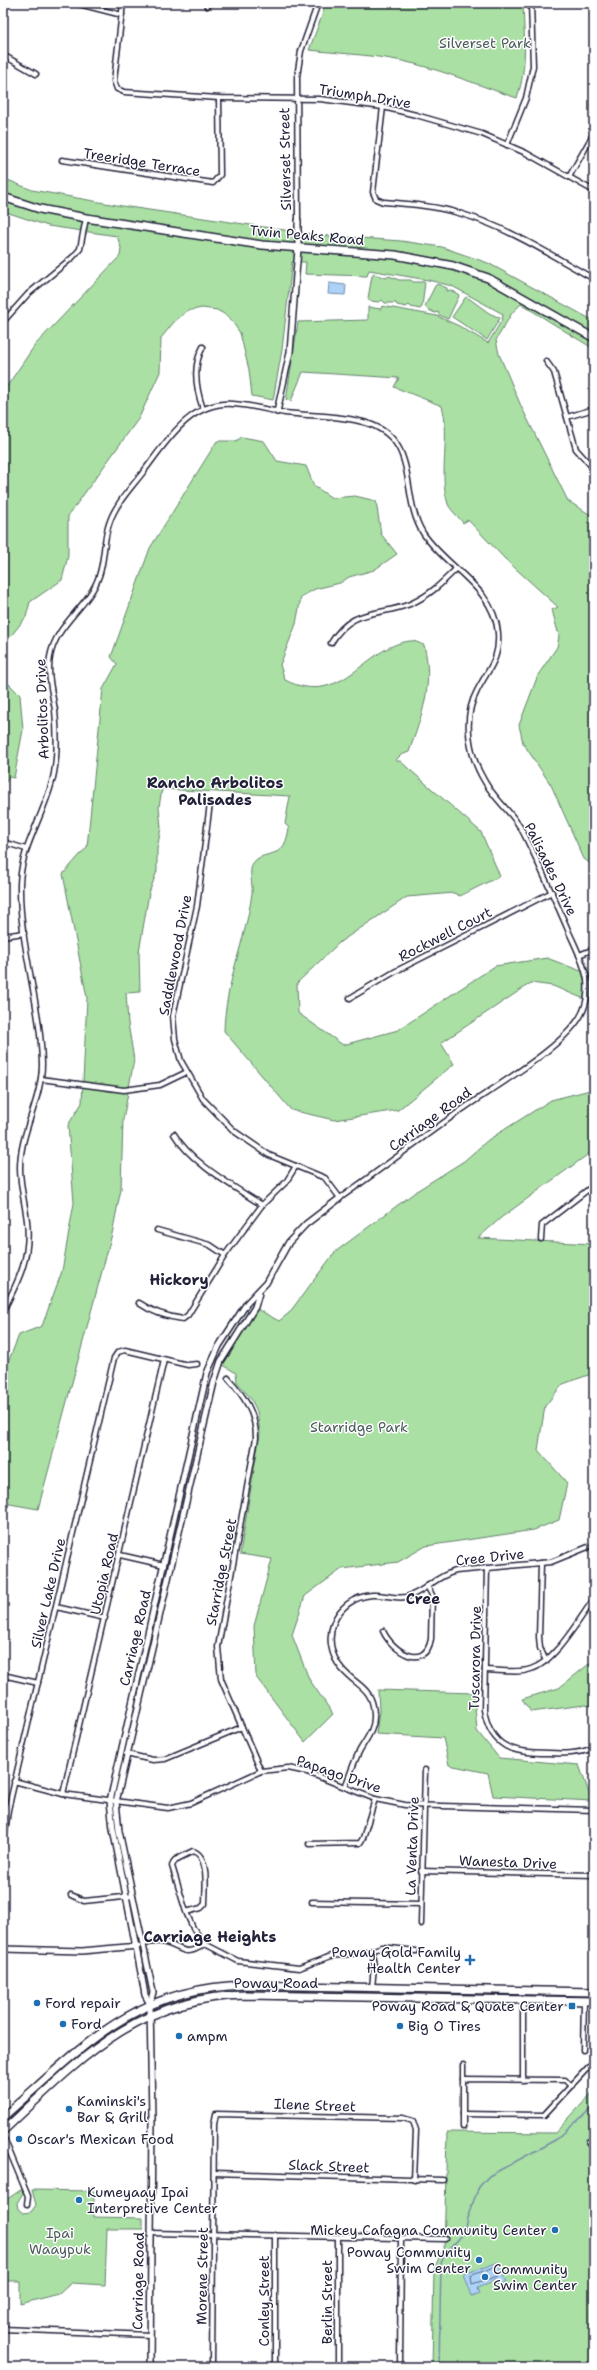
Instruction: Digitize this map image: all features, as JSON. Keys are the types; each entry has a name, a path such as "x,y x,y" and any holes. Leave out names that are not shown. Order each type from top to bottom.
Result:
{"main road":[{"name":"Twin Peaks Road","path":"3,197 40,209 86,218 298,249 395,255 453,266 488,278 594,338"},
{"name":"Poway Road","path":"3,2117 94,2036 122,2017 150,2004 193,1990 231,1985 594,1992"},
{"path":"445,1998 448,1995 467,1995 470,1990"},
{"path":"523,2000 525,1991"},
{"name":"Poway Road","path":"3,2131 95,2048 114,2034 151,2014 195,2000 234,1995 594,2001"}],"street":[{"path":"75,3 122,15 123,3"},
{"name":"Silverset Street","path":"277,412 290,352 298,249 296,98 299,60 318,3"},
{"path":"507,144 526,98 533,66 531,3"},
{"name":"Triumph Drive","path":"122,15 114,81 117,89 124,92 219,98 296,98 383,107 473,132 507,144 594,191"},
{"path":"3,55 36,74"},
{"name":"Treeridge Terrace","path":"62,160 210,184 217,181 220,175 219,98"},
{"path":"383,107 373,192 376,199 383,202 447,210 488,223 510,233 594,279"},
{"path":"569,177 594,133"},
{"path":"3,322 28,294 73,257 80,249 86,218"},
{"path":"203,347 198,357 196,384 203,409"},
{"path":"546,361 554,372 576,450 594,470"},
{"name":"Arbolitos Drive","path":"3,1311 22,1272 26,1257 28,1227 20,1178 21,1150 41,1079 41,1046 24,933 20,879 26,850 45,806 53,777 57,746 49,659 55,641 66,623 89,597 97,583 101,571 106,529 117,507 178,426 203,409 232,403 277,412"},
{"path":"567,417 594,409"},
{"name":"Palisades Drive","path":"277,412 358,420 382,430 394,441 406,464 410,503 414,516 425,536 456,569 478,589 490,604 498,628 498,648 494,662 478,688 469,715 473,755 487,786 520,825 552,892 579,955"},
{"path":"331,643 338,631 360,616 410,604 437,588 456,569"},
{"name":"Saddlewood Drive","path":"210,803 197,906 173,1016 175,1039 187,1072 203,1099 234,1131 269,1155 325,1178 331,1183 340,1198"},
{"path":"3,842 26,850"},
{"name":"Rockwell Court","path":"350,998 396,971 552,892"},
{"path":"3,936 24,933"},
{"path":"579,955 594,949"},
{"name":"Carriage Road","path":"150,2004 145,1995 113,1829 110,1801 151,1648 210,1395 221,1361 255,1307 259,1293 298,1232 340,1198 455,1114 560,1042 582,1015 585,1004 586,978 579,955"},
{"path":"41,1079 124,1090 160,1085 187,1072"},
{"path":"174,1134 180,1144 213,1172 262,1205"},
{"path":"139,1303 149,1310 183,1319 188,1315 226,1255 262,1205 286,1182 296,1166"},
{"path":"541,1239 542,1225 594,1185"},
{"path":"157,1230 210,1245 226,1255"},
{"name":"Carriage Road","path":"150,2367 150,2004 153,1992 119,1831 116,1802 123,1753 145,1646 210,1364 250,1299 259,1293"},
{"path":"232,1326 240,1331"},
{"name":"Silver Lake Drive","path":"3,1848 8,1810 14,1782 114,1358 118,1352 125,1350 164,1360"},
{"path":"164,1360 188,1365 197,1364"},
{"name":"Utopia Road","path":"63,1794 120,1555 164,1360"},
{"name":"Starridge Street","path":"228,1378 245,1397 253,1413 256,1431 240,1534 218,1647 221,1679 261,1771"},
{"path":"204,1394 210,1395"},
{"name":"Cree Drive","path":"345,1787 360,1751 373,1728 374,1714 368,1693 342,1670 334,1658 330,1641 332,1623 336,1614 356,1598 373,1595 406,1597 422,1590 444,1574 541,1563 560,1559 588,1547"},
{"path":"120,1555 170,1566"},
{"path":"541,1563 539,1637 540,1648 546,1661"},
{"name":"Tuscarora Drive","path":"487,1568 484,1710 486,1721 499,1742 509,1749 524,1753 572,1754 594,1748"},
{"path":"383,1631 387,1642 400,1653 407,1656 420,1655 425,1652 430,1645 431,1639 432,1596 427,1586"},
{"path":"485,1670 526,1670 546,1661 594,1599"},
{"path":"56,1607 105,1618"},
{"path":"145,1646 151,1648"},
{"path":"3,1675 38,1682"},
{"path":"123,1753 153,1760 165,1759 242,1727"},
{"name":"Papago Drive","path":"14,1782 63,1794 158,1808 179,1806 261,1771 288,1768 307,1772 375,1799 424,1806 594,1810"},
{"name":"La Venta Drive","path":"421,1924 421,1871 425,1770"},
{"path":"309,1844 360,1843 363,1838 375,1799"},
{"path":"186,1912 201,1908 205,1904 206,1869 197,1853 193,1851 172,1864 186,1912 192,1928 205,1944 240,1962 299,1968 331,1956 372,1952 385,1947 416,1951"},
{"name":"Wanesta Drive","path":"421,1871 594,1875"},
{"path":"71,1896 84,1901 132,1896"},
{"path":"312,1902 421,1904"},
{"path":"3,1949 82,1952 163,1942 181,1951 191,1952 205,1944"},
{"path":"372,1952 374,1963 372,1988"},
{"path":"523,2000 523,2080"},
{"path":"583,2050 584,2001"},
{"path":"463,2114 544,2115 594,2060"},
{"path":"462,2127 463,2065"},
{"path":"463,2079 565,2080 571,2086"},
{"name":"Ilene Street","path":"216,2114 403,2118 413,2121 416,2130 414,2180"},
{"name":"Morene Street","path":"212,2367 214,2124 216,2114"},
{"path":"3,2136 28,2196 27,2204"},
{"name":"Slack Street","path":"214,2173 443,2180"},
{"path":"151,2233 444,2239"},
{"name":"Conley Street","path":"275,2367 276,2235"},
{"name":"Berlin Street","path":"338,2237 338,2367"},
{"path":"400,2367 401,2239"},
{"path":"3,2329 150,2335"}],"green space":[{"name":"Silverset Park","path":"323,3 523,3 524,63 517,98 441,72 402,61 309,50 323,13"},
{"path":"3,178 32,190 122,206 318,235 401,241 442,247 488,263 594,321 594,349 521,304 512,313 496,340 499,354 521,406 568,501 594,517 594,866 584,859 551,785 523,743 519,725 538,675 557,647 559,636 552,610 558,607 505,559 468,520 463,523 449,506 445,492 444,480 445,430 442,406 394,387 399,378 303,372 291,401 286,400 298,322 368,320 368,307 381,309 382,306 437,316 459,326 488,343 502,320 503,314 452,286 428,280 369,270 367,276 305,274 306,262 292,262 282,350 273,400 252,396 249,370 240,333 229,317 217,310 202,308 187,311 174,322 161,338 160,372 139,418 68,516 68,556 62,580 30,602 26,617 3,646 3,392 35,345 120,256 121,248 117,236 48,226 3,211"},
{"path":"374,274 386,278 389,276 399,280 425,282 422,307 420,309 409,305 406,307 397,305 396,303 385,303 382,300 379,302 370,301 368,298 372,276"},
{"path":"437,284 447,288 447,291 450,290 459,296 448,319 439,315 438,312 435,313 427,309 425,306"},
{"path":"467,297 489,313 500,318 487,340 452,317"},
{"path":"242,437 264,441 277,461 306,466 314,486 332,498 355,496 376,501 381,534 397,554 374,570 349,577 340,583 315,589 301,597 296,624 280,665 285,680 305,687 323,687 338,682 379,653 394,645 412,641 424,645 428,673 422,712 409,752 401,755 395,761 400,761 481,832 500,876 460,896 454,893 407,897 340,942 297,983 298,1013 343,1045 398,1030 495,966 547,958 594,976 594,1003 553,986 531,983 441,1043 454,1064 398,1110 334,1120 291,1110 224,1031 228,996 252,893 252,866 253,863 260,857 278,851 284,845 289,828 285,824 290,796 162,789 159,807 161,828 157,849 157,871 149,893 139,952 140,992 126,993 128,1023 134,1060 123,1120 121,1189 112,1234 38,1509 4,1503 3,1375 19,1335 42,1326 62,1271 74,1203 68,1125 82,1103 87,998 63,874 87,847 103,689 117,664 111,657 150,548 217,441 236,441"},
{"path":"3,678 20,695 23,730 14,778 9,777 3,786"},
{"name":"Starridge Park","path":"594,1089 594,1150 502,1217 478,1238 594,1244 594,1373 563,1384 545,1406 538,1450 567,1483 559,1520 534,1530 426,1546 398,1562 342,1569 305,1596 292,1635 309,1679 333,1714 305,1742 256,1677 254,1626 272,1559 240,1554 260,1433 257,1411 251,1399 237,1382 236,1373 223,1365 257,1309 279,1321 289,1313 335,1252 418,1190 464,1161 488,1140 551,1100"},
{"path":"594,1660 594,1706 584,1705 531,1712 522,1699 559,1688"},
{"path":"378,1690 474,1693 477,1731 499,1758 579,1765 592,1801 493,1796 488,1773 449,1765 443,1738 376,1734 379,1711"},
{"path":"594,2091 594,2367 432,2367 434,2269 442,2251 444,2252 447,2132 555,2133"},
{"name":"Ipai Waaypuk","path":"22,2189 23,2193 17,2203 18,2209 23,2213 31,2212 36,2205 32,2190 94,2191 94,2217 143,2218 143,2229 107,2229 105,2285 71,2283 59,2294 20,2304 20,2281 3,2281 3,2202"}],"water":[{"path":"329,283 346,285 345,295 328,294"},
{"name":"Community Swim Center","path":"499,2262 506,2283 498,2286 496,2280 478,2287 480,2293 472,2296 464,2274"}],"waterway":[{"path":"439,2367 441,2264 444,2255 464,2233 467,2218 479,2187 489,2176 557,2139 594,2106"}],"place":[{"name":"Poway Gold Family Health Center","path":"470,1960"},
{"name":"Ford repair","path":"37,2003"},
{"name":"Poway Road & Quate Center","path":"572,2006"},
{"name":"Ford","path":"63,2024"},
{"name":"Big O Tires","path":"400,2026"},
{"name":"ampm","path":"179,2036"},
{"name":"Kaminski's Bar & Grill","path":"69,2109"},
{"name":"Oscar's Mexican Food","path":"19,2139"},
{"name":"Kumeyaay Ipai Interpretive Center","path":"79,2200"},
{"name":"Mickey Cafagna Community Center","path":"555,2230"},
{"name":"Poway Community Swim Center","path":"479,2260"},
{"name":"Community Swim Center","path":"485,2277"}],"district":[{"name":"Rancho Arbolitos Palisades","path":"215,792"},
{"name":"Hickory","path":"179,1280"},
{"name":"Cree","path":"423,1599"},
{"name":"Carriage Heights","path":"210,1937"}]}
